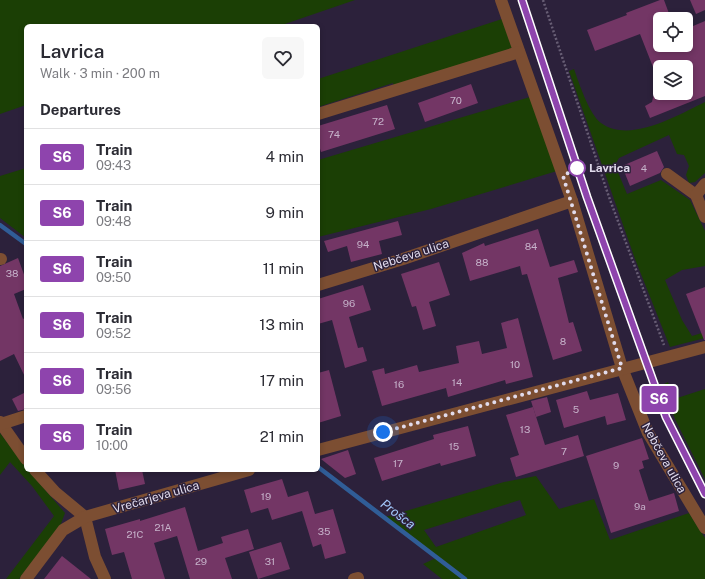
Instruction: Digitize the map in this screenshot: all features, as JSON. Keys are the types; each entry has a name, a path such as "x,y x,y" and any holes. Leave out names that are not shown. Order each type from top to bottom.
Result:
{"street":[{"name":"Nebčeva ulica","path":"501,0 572,201 622,368 648,434 705,528"},
{"path":"320,113 519,52"},
{"path":"667,174 696,195 705,217"},
{"path":"696,195 705,184"},
{"name":"Nebčeva ulica","path":"320,284 572,201"},
{"path":"320,449 705,347"},
{"path":"24,417 1,423 24,455"},
{"path":"37,472 55,492 85,517 95,557 104,579"},
{"name":"Vrečarjeva ulica","path":"26,579 63,530 85,517 242,472"}],"path":[{"path":"543,0 609,196 668,357"}],"green space":[{"path":"0,0 355,0 285,24 24,24 24,106 0,114"},
{"path":"502,19 512,48 394,87 393,83 320,106 320,78"},
{"path":"574,69 592,113 601,123 613,129 640,129 654,125 705,102 705,173 695,182 689,183 686,175 689,166 684,155 677,154 669,135 619,158 615,165 627,194 661,180 690,200 705,231 705,266 682,270 665,280 682,320 692,336 705,332 705,338 670,347 635,259 569,71"},
{"path":"530,97 557,171 431,209 320,237 320,159"},
{"path":"24,169 24,236 0,218 0,176"},
{"path":"668,382 674,399 705,389 705,479 675,419 662,385"},
{"path":"0,433 24,464 24,472 30,472 65,513 59,529 19,579 6,579 54,516 32,486 10,462 0,475"},
{"path":"536,476 559,509 594,499 610,540 689,513 705,538 705,579 442,579 423,564 436,558 382,518 504,482","holes":["520,500 526,515 436,547 424,530"]}],"building":[{"path":"660,0 664,0 668,12 653,12 653,52 693,52 693,26 705,21 705,96 650,118 645,106 652,102 653,98 653,100 693,100 693,60 653,60 653,67 640,34 595,51 587,30 627,15 626,13"},
{"path":"690,0 705,0 705,10 696,14"},
{"path":"471,84 478,103 425,122 418,103"},
{"path":"387,105 395,129 321,152 320,125"},
{"path":"657,151 664,167 660,173 630,186 622,166"},
{"path":"398,221 402,235 379,241 382,254 351,262 347,246 328,252 324,241"},
{"path":"538,229 550,267 574,260 578,272 558,278 569,323 573,322 582,351 553,360 527,274 522,275 520,266 470,281 462,253 484,243 485,246"},
{"path":"18,258 24,274 24,290 14,294 23,319 24,318 24,375 14,354 0,361 0,266"},
{"path":"439,262 450,295 429,302 436,326 423,330 416,306 412,307 401,274"},
{"path":"363,285 371,310 349,317 358,348 363,347 367,361 345,368 332,320 320,323 320,298"},
{"path":"705,287 705,340 704,340 686,294"},
{"path":"518,318 533,377 506,384 505,380 448,397 446,388 382,406 372,371 384,368 385,374 417,365 419,372 459,363 456,346 479,341 482,354 507,348 501,323"},
{"path":"329,370 341,416 320,422 320,372"},
{"path":"587,391 590,400 618,393 626,420 607,425 605,416 564,428 556,400"},
{"path":"24,393 24,410 18,411 12,399"},
{"path":"547,397 551,412 536,417 531,401"},
{"path":"533,407 545,445 578,435 584,456 516,477 510,458 519,455 506,415"},
{"path":"468,426 476,456 441,466 440,463 382,481 374,458 434,439 433,435"},
{"path":"642,438 649,459 642,461 644,468 639,470 649,501 674,493 679,511 611,533 586,456"},
{"path":"348,450 356,474 345,478 321,459"},
{"path":"115,472 142,472 145,484 119,490"},
{"path":"282,479 288,497 308,491 315,514 333,509 346,553 325,559 321,544 313,547 302,511 272,520 268,508 251,513 244,490"},
{"path":"185,507 198,551 223,543 221,537 248,529 254,549 225,558 232,579 190,579 177,536 154,543 165,579 132,579 124,552 112,555 105,529 140,519 140,521"},
{"path":"281,542 290,569 258,579 249,552"},
{"path":"62,556 91,579 44,579"}],"waterway":[{"name":"Prošca","path":"0,225 24,243"},
{"name":"Prošca","path":"320,469 465,579"}],"railway":[{"path":"522,0 577,168 666,417 705,494"}],"train":[{"name":"S6","path":"522,0 587,197 666,417 695,477 705,494"}],"place":[{"name":"Lavrica","path":"577,168"}],"route":[{"path":"383,432 622,368 608,327 572,201 563,176 577,168"}]}
